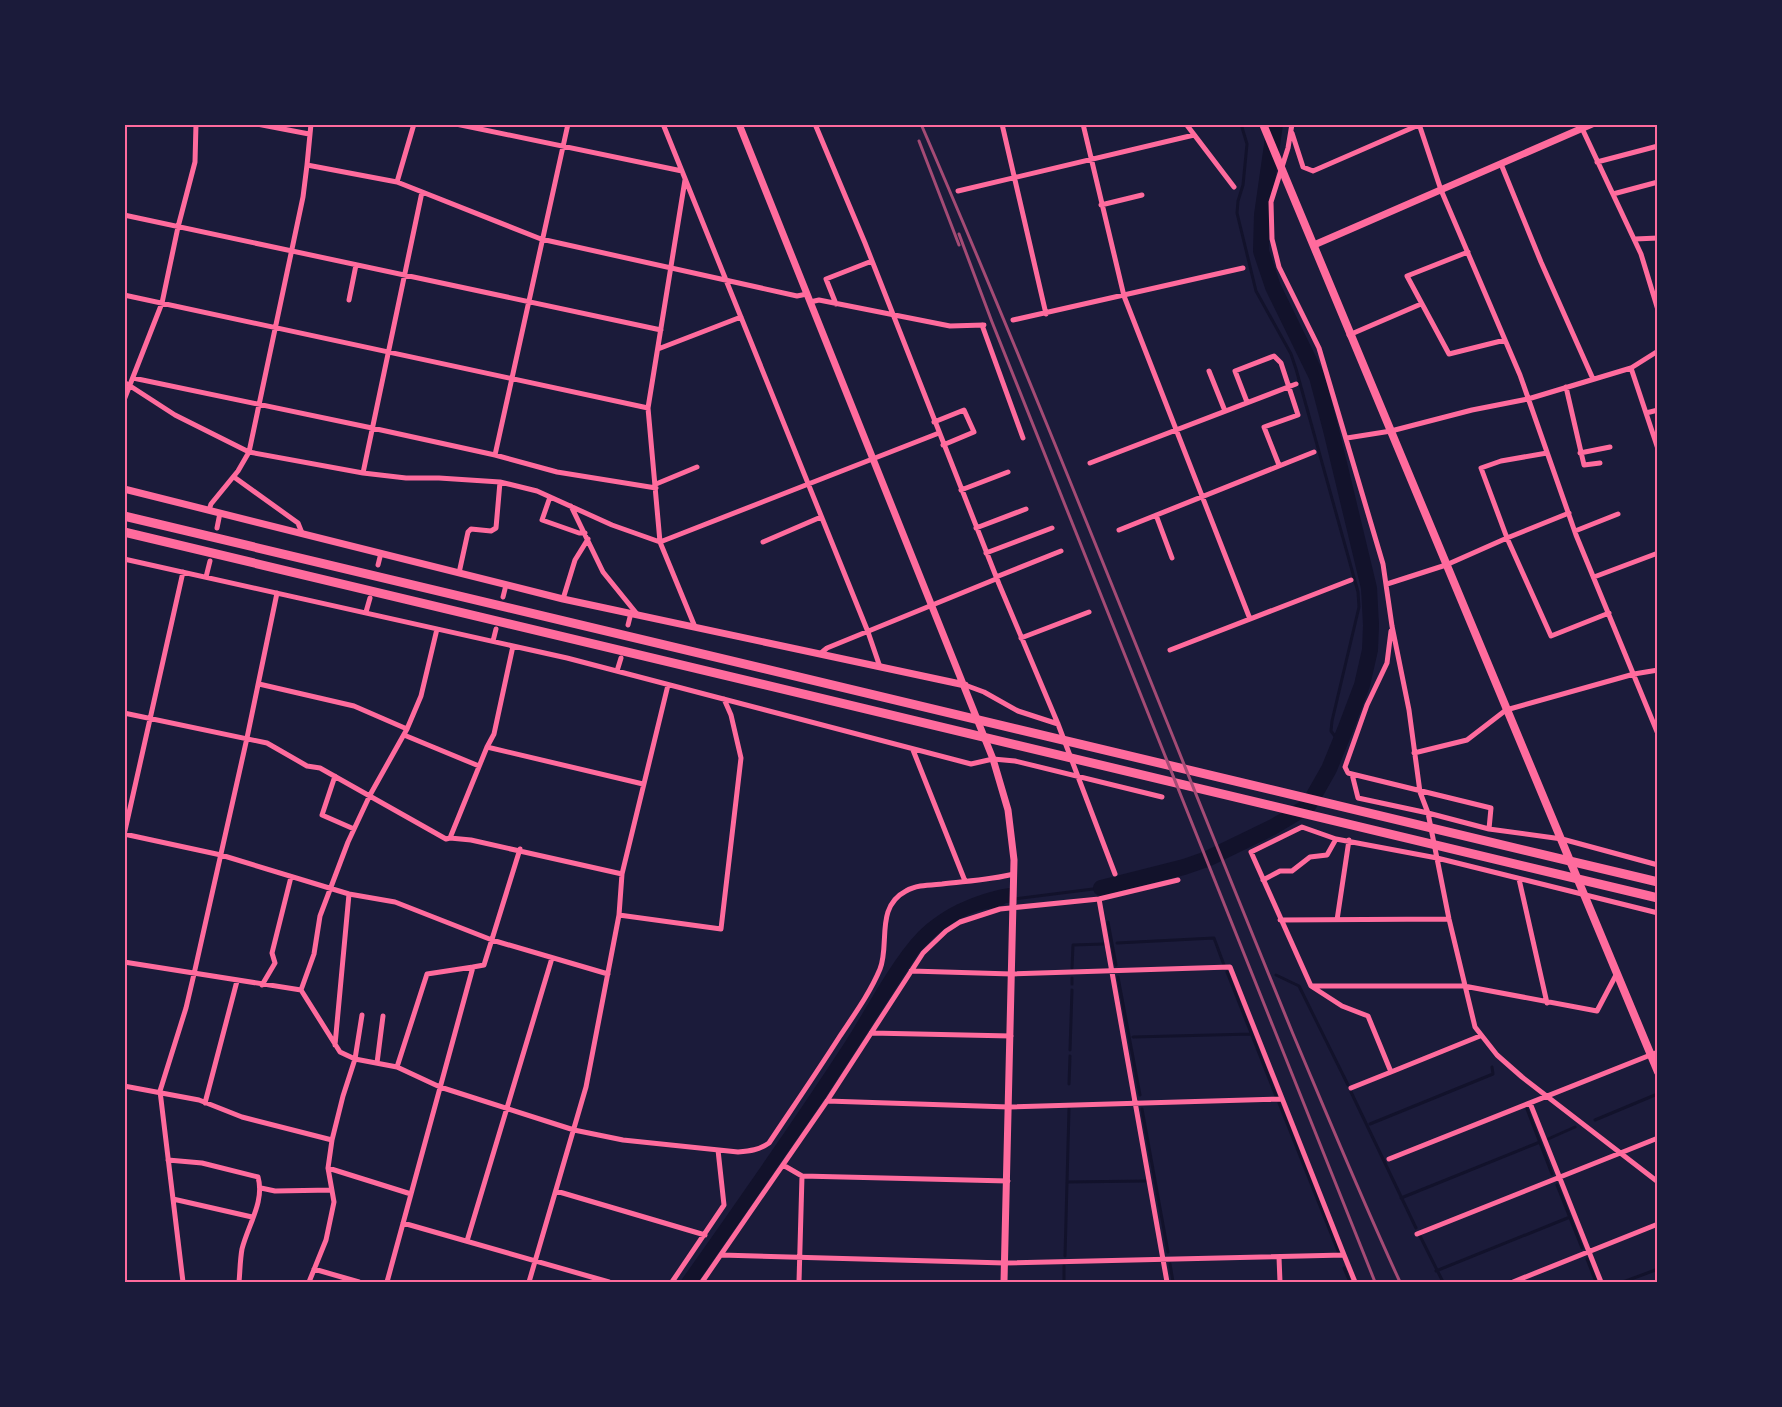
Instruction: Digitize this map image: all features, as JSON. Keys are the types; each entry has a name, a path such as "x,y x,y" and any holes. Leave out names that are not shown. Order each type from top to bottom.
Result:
{"highway":[{"path":"124,516 1658,882"},
{"path":"124,532 1658,898"}],"main road":[{"path":"1264,127 1506,711 1585,894 1616,975 1654,1054 1658,1072"}],"street":[{"path":"124,400 127,383 134,378 162,303 178,226 195,162 196,124"},
{"path":"257,124 309,134"},
{"path":"209,510 211,504 234,477 249,452 303,197 310,124"},
{"path":"397,182 414,124"},
{"path":"456,124 562,148 682,171"},
{"path":"495,455 567,124"},
{"path":"663,124 868,632 880,667"},
{"path":"739,124 965,685 993,759 1008,810 1014,851 1014,886 1004,1282"},
{"path":"815,124 872,261 996,578 1058,724 1115,874"},
{"path":"1002,124 1046,314"},
{"path":"1083,124 1124,296 1250,619"},
{"path":"1186,124 1234,187"},
{"path":"1314,244 1592,124"},
{"path":"1292,128 1303,167 1313,171 1420,125 1441,190 1505,340 1575,531 1658,734"},
{"path":"1581,127 1635,239 1658,310"},
{"path":"1292,128 1271,202 1272,239 1279,267 1319,348 1383,564 1392,626 1409,710 1420,792 1428,813 1449,919 1475,1028 1497,1055 1545,1096 1658,1182"},
{"path":"958,191 1194,135"},
{"path":"1597,162 1658,146"},
{"path":"1501,164 1593,379"},
{"path":"307,165 397,182 541,239 892,315 950,326 983,325 1023,438"},
{"path":"685,178 648,408 660,542 695,627"},
{"path":"1613,194 1658,182"},
{"path":"363,473 422,192"},
{"path":"1101,205 1142,195"},
{"path":"124,215 661,330"},
{"path":"1635,239 1658,238"},
{"path":"1468,252 1407,276 1449,354 1505,340"},
{"path":"836,304 826,279 872,261"},
{"path":"349,300 356,265"},
{"path":"1013,320 1243,268"},
{"path":"124,295 648,408"},
{"path":"1349,334 1421,304"},
{"path":"658,349 741,317"},
{"path":"1347,438 1391,431 1472,410 1528,399 1631,368 1658,351"},
{"path":"1246,402 1235,371 1274,356 1281,363 1298,415 1264,427 1279,465"},
{"path":"1631,368 1658,449"},
{"path":"1209,371 1225,411"},
{"path":"134,378 495,455 556,472 656,486 696,467"},
{"path":"127,383 175,415 249,452 363,473 406,478 500,482 537,491 612,525 660,542 939,433"},
{"path":"1090,463 1296,384"},
{"path":"1566,387 1584,465 1600,463"},
{"path":"1646,413 1658,410"},
{"path":"934,422 964,411 974,432 944,445"},
{"path":"1580,453 1611,447"},
{"path":"1119,530 1314,452"},
{"path":"1547,453 1501,461 1481,468 1507,538 1551,636 1609,613"},
{"path":"962,490 1008,472"},
{"path":"234,477 298,523 302,533"},
{"path":"459,573 468,532 471,529 491,531 496,528 500,482"},
{"path":"124,489 563,599 965,685 984,692 1018,711 1058,724"},
{"path":"550,497 543,520 586,536"},
{"path":"571,506 603,572 634,614"},
{"path":"976,528 1026,508"},
{"path":"217,528 220,513"},
{"path":"1387,584 1446,565 1569,513"},
{"path":"1575,531 1618,514"},
{"path":"1156,515 1172,558"},
{"path":"763,542 821,518"},
{"path":"986,553 1052,528"},
{"path":"563,599 575,560 586,536"},
{"path":"821,653 827,648 1061,551"},
{"path":"378,565 381,553"},
{"path":"1594,577 1658,553"},
{"path":"124,560 493,641 617,671 971,764 993,759 1015,761 1162,797"},
{"path":"206,577 210,561"},
{"path":"183,572 125,834 221,855 349,894 395,902 492,940 608,974"},
{"path":"1170,650 1351,580"},
{"path":"503,597 506,585"},
{"path":"183,1282 160,1092 194,974 259,684 277,592"},
{"path":"366,612 370,598"},
{"path":"1021,638 1089,612"},
{"path":"628,625 634,614"},
{"path":"1392,626 1387,663 1367,705 1345,767 1348,773 1491,808 1489,829"},
{"path":"301,990 314,954 320,916 354,830 370,795 407,729 421,696 437,629"},
{"path":"493,641 496,629"},
{"path":"450,838 494,734 513,646"},
{"path":"617,671 621,658"},
{"path":"1414,753 1467,740 1506,711 1634,674 1658,670"},
{"path":"259,684 354,706 407,729"},
{"path":"529,1282 586,1087 620,915 622,874 668,685"},
{"path":"620,915 721,928 741,758 731,715 724,699"},
{"path":"124,713 267,743 307,766 320,768 335,776 446,839 471,840 520,849 622,874"},
{"path":"404,735 479,766"},
{"path":"487,747 643,784"},
{"path":"913,750 965,881"},
{"path":"1352,774 1358,798 1489,829 1562,839 1658,865"},
{"path":"335,776 322,816 354,830"},
{"path":"1390,1072 1368,1016 1342,1006 1311,986 1251,852 1302,827 1336,838 1437,858 1658,913"},
{"path":"1263,880 1280,871 1292,871 1310,857 1327,855 1336,838"},
{"path":"1337,920 1349,840"},
{"path":"397,1067 427,974 484,965 520,849"},
{"path":"301,990 340,1052 355,1059 397,1067 440,1087 574,1130 623,1140 718,1150 752,1151 769,1143 860,1006 880,968 884,951 885,920 888,910 897,899 905,891 918,887 1014,874"},
{"path":"262,985 275,963 272,953 291,877"},
{"path":"1519,879 1547,1003"},
{"path":"702,1282 827,1101 923,953 946,931 960,922 981,914 1013,906 1099,899 1178,880"},
{"path":"335,1045 349,894"},
{"path":"1099,899 1167,1282"},
{"path":"1280,920 1449,919"},
{"path":"467,1242 552,958"},
{"path":"124,962 301,990"},
{"path":"387,1282 473,967"},
{"path":"911,971 1012,974 1230,967 1355,1282"},
{"path":"1311,986 1464,986 1598,1011 1616,975"},
{"path":"205,1102 237,981"},
{"path":"309,1282 326,1240 334,1202 328,1168 332,1140 355,1059 362,1015"},
{"path":"377,1063 383,1016"},
{"path":"871,1032 1011,1036"},
{"path":"1352,1088 1480,1036"},
{"path":"1389,1159 1654,1054"},
{"path":"124,1086 205,1102 242,1117 332,1140"},
{"path":"827,1101 1009,1107 1281,1099"},
{"path":"1530,1103 1601,1282"},
{"path":"1417,1234 1658,1138"},
{"path":"672,1282 724,1205 718,1150"},
{"path":"168,1160 202,1163 258,1177 261,1188 242,1251 239,1282"},
{"path":"783,1165 802,1176 1008,1181"},
{"path":"328,1168 411,1194"},
{"path":"799,1282 802,1176"},
{"path":"261,1188 276,1191 332,1190"},
{"path":"556,1191 705,1235"},
{"path":"172,1199 252,1217"},
{"path":"403,1223 609,1282"},
{"path":"1513,1282 1658,1224"},
{"path":"721,1255 1005,1263 1344,1255"},
{"path":"1279,1257 1280,1282"},
{"path":"314,1269 359,1282"}],"shaded area":[{"path":"1016,887 1016,902 979,911 962,918 938,934 918,954 825,1098 698,1282 680,1282 805,1103 908,943 928,923 951,908 976,896"}],"waterway":[{"path":"1241,124 1247,144 1243,185 1237,213 1256,291 1291,354 1358,592 1359,607 1332,721 1331,731 1340,743"},
{"path":"1101,888 1207,859 1273,827 1308,806 1329,769 1345,730 1362,685 1370,650 1369,588 1317,377 1273,287 1261,251 1262,215 1275,124"},
{"path":"1014,899 1101,888"},
{"path":"1108,922 1116,965"},
{"path":"1117,943 1214,938 1224,965"},
{"path":"1072,968 1073,945 1104,944"},
{"path":"1227,972 1276,1096"},
{"path":"1276,975 1299,986 1348,1085"},
{"path":"1118,977 1140,1095"},
{"path":"1072,978 1072,984"},
{"path":"1070,1050 1072,990"},
{"path":"1133,1037 1252,1034"},
{"path":"1069,1084 1070,1056"},
{"path":"1370,1124 1493,1074 1492,1067"},
{"path":"1351,1092 1416,1228"},
{"path":"1595,1120 1655,1095"},
{"path":"1279,1103 1338,1251"},
{"path":"1065,1256 1069,1109"},
{"path":"1142,1109 1168,1252"},
{"path":"1527,1109 1552,1174"},
{"path":"1548,1139 1575,1127"},
{"path":"1401,1198 1540,1142"},
{"path":"1067,1182 1146,1181"},
{"path":"1557,1185 1582,1248"},
{"path":"1436,1271 1570,1217"},
{"path":"1420,1236 1443,1282"},
{"path":"1587,1259 1596,1282"},
{"path":"1170,1264 1173,1282"},
{"path":"1064,1266 1064,1282"},
{"path":"1344,1268 1350,1282"},
{"path":"1623,1282 1658,1269"}],"railway":[{"path":"921,124 1063,464 1293,1034 1400,1282"},
{"path":"919,141 959,245"},
{"path":"959,234 1375,1282"}]}
